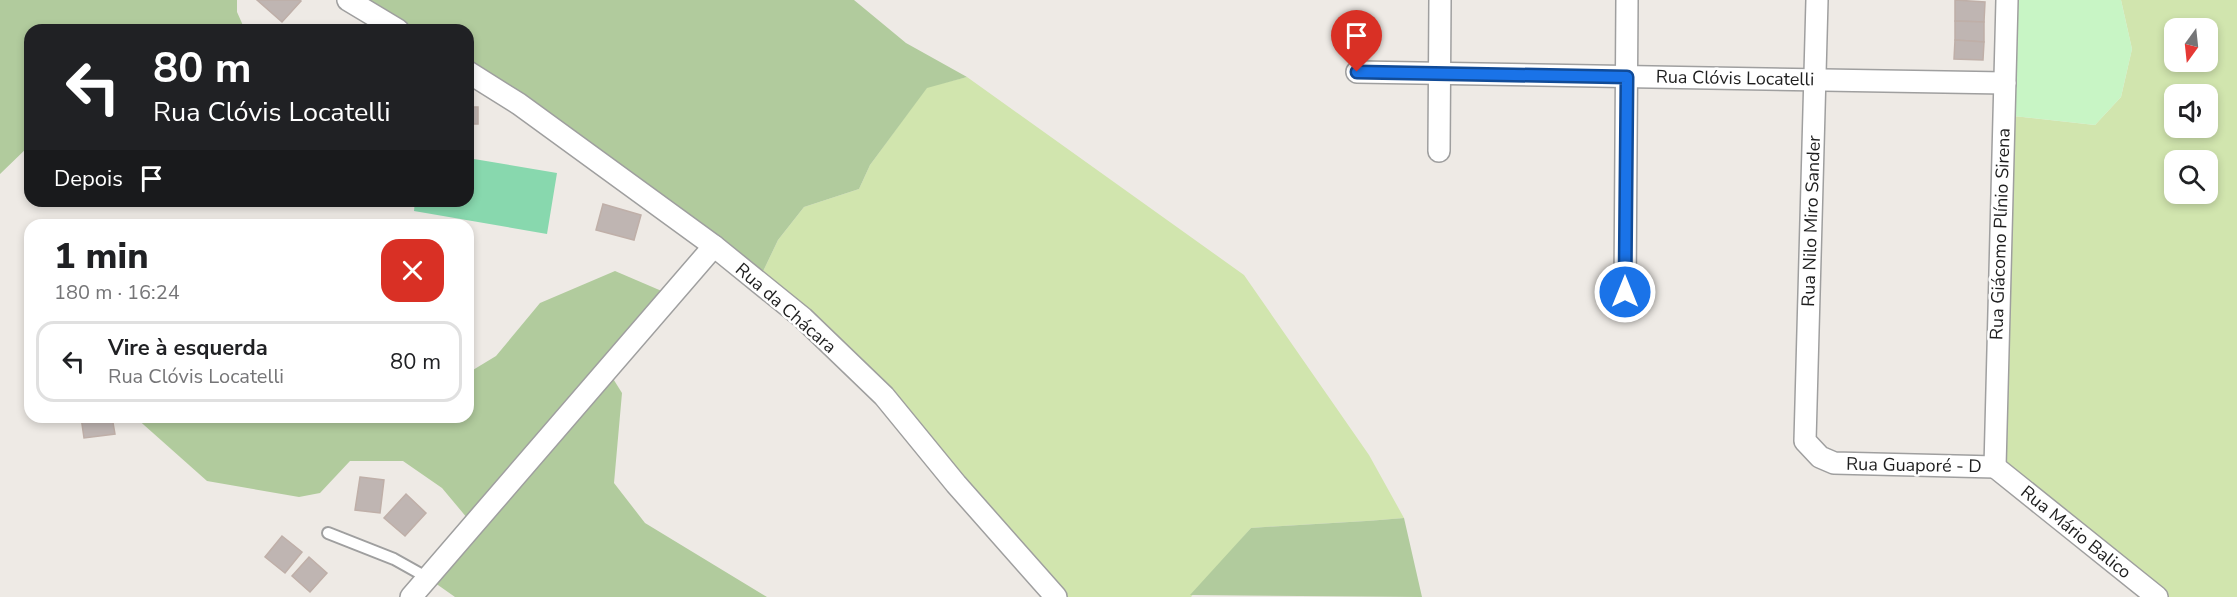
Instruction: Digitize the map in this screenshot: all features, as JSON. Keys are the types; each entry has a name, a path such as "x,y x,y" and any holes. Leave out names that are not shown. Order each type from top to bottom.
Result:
{"street":[{"path":"348,0 388,24"},
{"path":"1439,151 1440,0"},
{"path":"1625,292 1627,0"},
{"name":"Rua Nilo Miro Sander","path":"1805,441 1817,0"},
{"name":"Rua Giácomo Plínio Sirena","path":"1995,467 2007,0"},
{"name":"Rua Clóvis Locatelli","path":"1357,72 2004,83"},
{"name":"Rua da Chácara","path":"474,76 519,104 714,246 803,318 884,396 956,484 1056,597"},
{"path":"411,597 714,246"},
{"name":"Rua Guaporé - D","path":"1805,441 1820,457 1834,463 1995,467"},
{"name":"Rua Mário Balico","path":"1995,467 2157,597"}],"lane":[{"path":"328,532 394,559 428,578"}],"green space":[{"path":"0,0 237,0 237,12 242,24 24,24 24,151 0,174"},
{"path":"348,0 854,0 906,43 967,77 927,88 870,165 859,189 804,207 778,240 758,282 474,76 474,24 388,24"},
{"path":"2007,0 2121,0 2132,49 2121,97 2095,125 2004,115"},
{"path":"2121,0 2237,0 2237,597 2157,597 1995,467 2004,115 2095,125 2121,97 2132,49"},
{"path":"967,77 1244,275 1369,455 1404,518 1251,528 1191,597 1056,597 956,484 758,282 778,240 804,207 859,189 870,165 927,87"},
{"path":"474,159 557,173 547,234 474,221 474,219 460,219 414,211 414,207 474,207"},
{"path":"615,271 671,295 607,369 622,393 614,483 645,523 767,597 455,597 428,578 473,525 442,488 403,461 350,461 320,493 299,497 207,481 142,423 474,423 474,369 496,356 540,303"},
{"path":"1404,518 1422,597 1190,595 1251,528"}],"building":[{"path":"257,0 300,0 301,1 282,22"},
{"path":"1955,0 1985,2 1984,22 1955,21"},
{"path":"1955,21 1984,22 1984,42 1955,40"},
{"path":"1955,40 1984,42 1983,60 1954,59"},
{"path":"474,107 478,107 478,124 474,124"},
{"path":"603,204 641,215 634,240 596,230"},
{"path":"82,423 113,423 115,434 84,438"},
{"path":"360,477 384,480 380,513 355,510"},
{"path":"406,494 426,513 405,536 384,518"},
{"path":"282,536 302,552 285,573 265,557"},
{"path":"309,557 327,573 310,592 292,576"}],"route":[{"path":"1357,72 1627,77 1625,292"}]}
